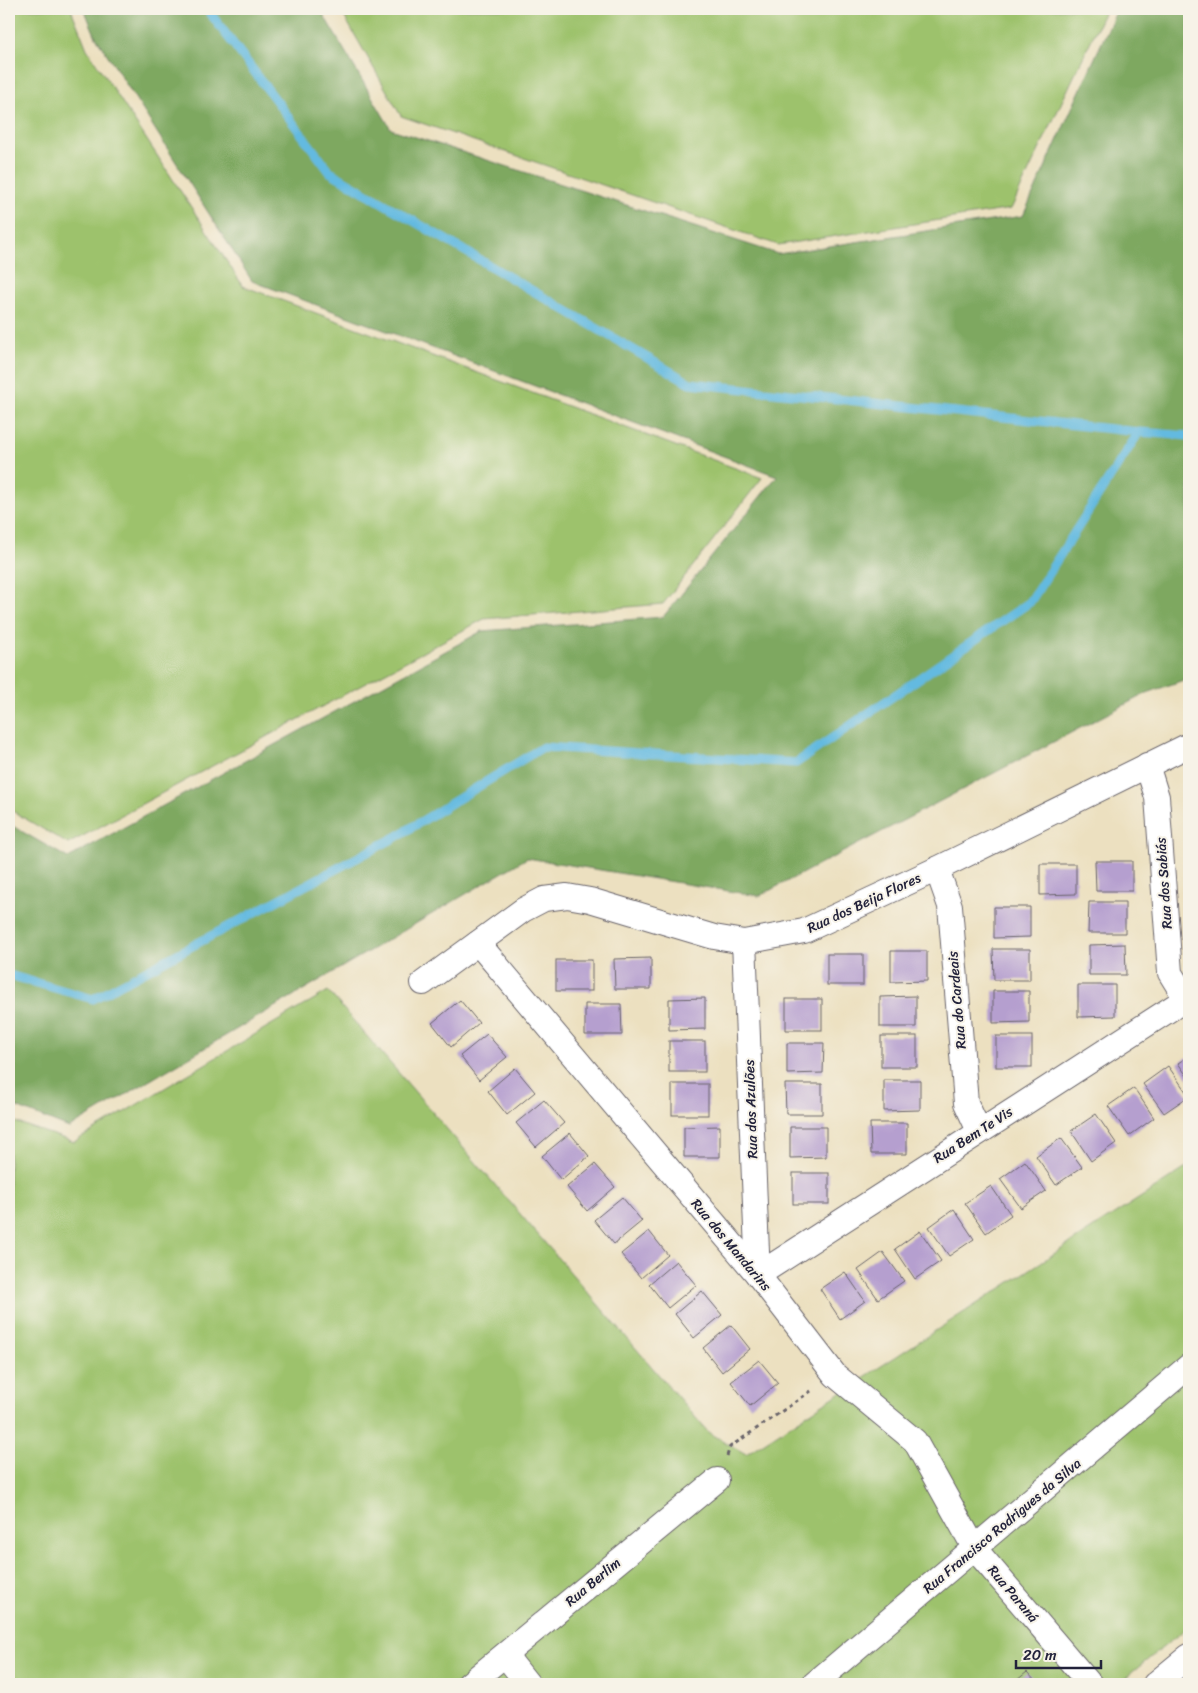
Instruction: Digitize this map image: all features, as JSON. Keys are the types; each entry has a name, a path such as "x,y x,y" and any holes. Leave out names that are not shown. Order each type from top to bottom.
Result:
{"street":[{"name":"Rua dos Beija Flores","path":"423,983 523,910 544,899 567,896 590,900 714,936 744,942 804,931 937,869 1189,745"},
{"name":"Rua dos Sabiás","path":"1147,765 1157,798 1170,973 1188,998"},
{"name":"Rua do Cardeais","path":"937,869 950,906 966,1103 979,1130"},
{"name":"Rua dos Azulões","path":"744,942 758,1276"},
{"name":"Rua dos Mandarins","path":"478,943 758,1276 835,1375 915,1441 975,1549"},
{"name":"Rua Bem Te Vis","path":"758,1276 979,1130 1188,998"},
{"name":"Rua Francisco Rodrigues da Silva","path":"814,1684 1189,1366"},
{"name":"Rua Berlim","path":"469,1684 717,1480"},
{"name":"Rua Paraná","path":"975,1549 1090,1684"},
{"path":"504,1655 528,1684"},
{"path":"1155,1684 1189,1656"}],"path":[{"path":"717,1480 730,1447 835,1375"}],"green space":[{"path":"9,9 71,9 87,49 243,286 762,478 663,604 484,619 68,844 9,809"},
{"path":"84,9 320,9 391,129 778,254 1023,216 1117,9 1189,9 1189,678 1147,693 759,896 527,858 69,1128 9,1104 9,824 68,858 482,631 663,617 777,476 252,281 96,37"},
{"path":"340,9 1106,9 1011,209 778,245 401,116"},
{"path":"328,991 708,1432 746,1454 1189,1166 1189,1626 1118,1684 9,1684 9,1120 74,1142"}],"building":[{"path":"1095,861 1132,861 1132,891 1096,891"},
{"path":"1040,864 1076,864 1076,894 1040,895"},
{"path":"1089,902 1125,902 1125,933 1088,933"},
{"path":"994,907 1030,907 1030,937 994,938"},
{"path":"1125,944 1126,975 1089,975 1089,945"},
{"path":"993,949 1030,949 1030,980 994,980"},
{"path":"891,951 927,951 927,981 891,982"},
{"path":"827,954 863,954 863,985 827,985"},
{"path":"651,958 651,989 615,989 614,959"},
{"path":"556,960 592,960 592,991 556,991"},
{"path":"1078,985 1115,985 1115,1016 1078,1017"},
{"path":"993,991 1029,991 1029,1022 993,1023"},
{"path":"916,996 916,1027 880,1027 880,997"},
{"path":"705,998 705,1029 669,1030 669,999"},
{"path":"786,999 822,999 822,1030 786,1030"},
{"path":"460,1000 479,1023 451,1047 432,1023"},
{"path":"585,1004 621,1004 622,1035 585,1035"},
{"path":"487,1034 507,1057 479,1080 460,1056"},
{"path":"881,1036 917,1036 917,1067 881,1067"},
{"path":"996,1036 1032,1036 1032,1067 996,1067"},
{"path":"669,1041 705,1041 705,1072 669,1072"},
{"path":"787,1043 824,1043 823,1073 787,1074"},
{"path":"1189,1056 1189,1079 1178,1063"},
{"path":"1168,1066 1189,1096 1164,1113 1143,1084"},
{"path":"515,1068 535,1092 507,1115 488,1091"},
{"path":"884,1080 920,1080 920,1110 884,1111"},
{"path":"672,1084 708,1084 708,1115 672,1115"},
{"path":"785,1084 822,1084 822,1114 786,1114"},
{"path":"1134,1088 1154,1118 1129,1136 1108,1106"},
{"path":"544,1100 564,1123 536,1147 516,1123"},
{"path":"1096,1114 1116,1143 1091,1161 1071,1131"},
{"path":"870,1123 907,1123 907,1154 871,1154"},
{"path":"720,1126 720,1157 684,1157 684,1127"},
{"path":"790,1127 826,1127 826,1157 790,1158"},
{"path":"570,1133 589,1156 561,1180 542,1156"},
{"path":"1061,1138 1082,1167 1056,1185 1036,1156"},
{"path":"1025,1161 1046,1191 1021,1208 1000,1179"},
{"path":"595,1164 615,1187 587,1211 567,1187"},
{"path":"793,1173 829,1173 829,1204 793,1204"},
{"path":"991,1186 1011,1215 986,1233 965,1203"},
{"path":"622,1197 642,1221 614,1244 594,1220"},
{"path":"954,1209 974,1239 949,1256 929,1227"},
{"path":"649,1231 668,1255 641,1278 621,1254"},
{"path":"920,1231 941,1261 915,1279 895,1249"},
{"path":"883,1252 904,1281 878,1299 858,1270"},
{"path":"676,1261 696,1285 668,1308 649,1284"},
{"path":"845,1272 865,1301 840,1319 820,1289"},
{"path":"702,1291 722,1315 694,1338 675,1314"},
{"path":"731,1325 750,1349 722,1372 703,1348"},
{"path":"759,1360 778,1383 750,1406 731,1382"},
{"path":"1027,1672 1038,1684 1012,1684"}],"waterway":[{"path":"207,9 330,172 690,383 1189,436"},
{"path":"9,975 93,999 396,837 543,747 796,763 1030,602 1139,432"}]}
